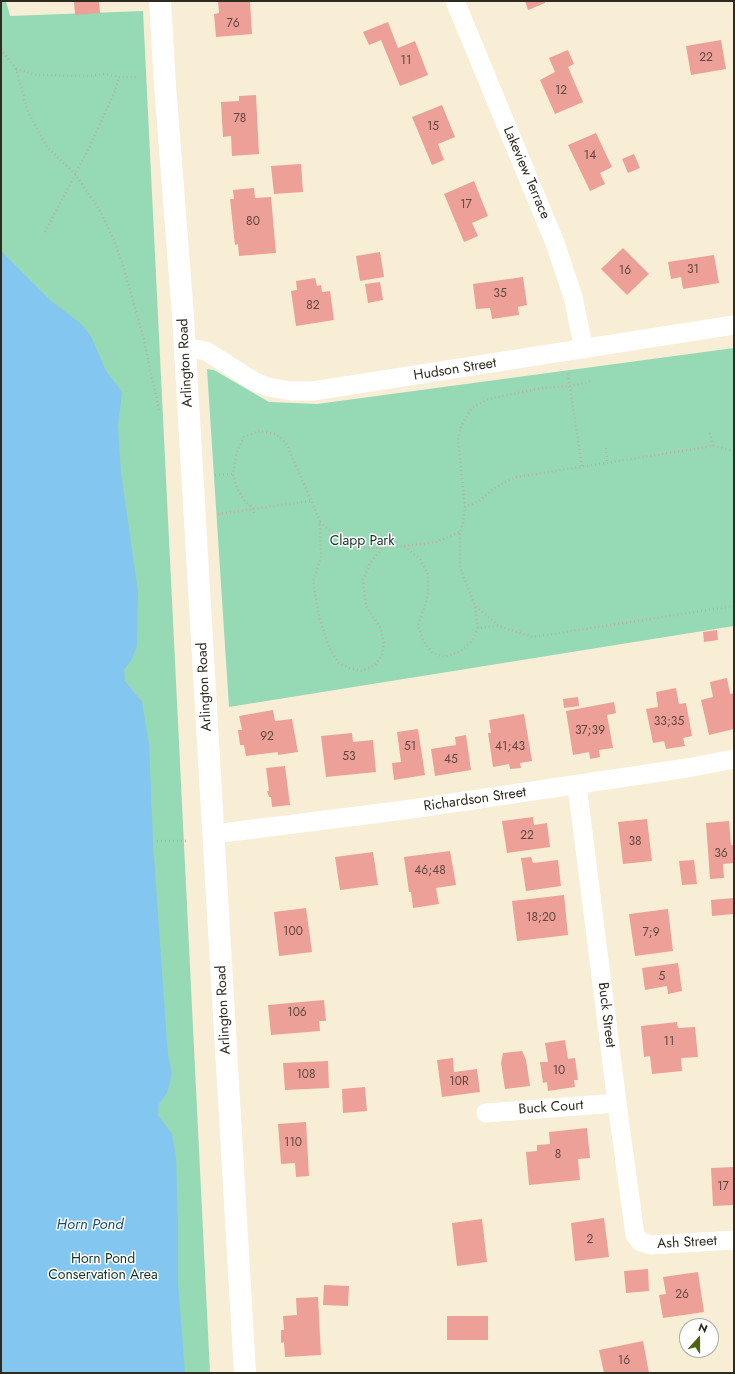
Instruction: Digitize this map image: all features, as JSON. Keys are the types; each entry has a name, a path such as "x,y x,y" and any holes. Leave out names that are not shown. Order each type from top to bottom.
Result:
{"street":[{"name":"Arlington Road","path":"160,1 185,347 245,1373"},
{"name":"Lakeview Terrace","path":"455,1 555,243 573,297 584,349"},
{"name":"Hudson Street","path":"185,347 206,351 248,378 268,387 290,391 313,392 734,325"},
{"name":"Richardson Street","path":"214,834 405,810 698,767 734,760"},
{"name":"Buck Street","path":"577,785 634,1231 637,1238 641,1242"},
{"name":"Buck Court","path":"486,1113 617,1103"},
{"name":"Ash Street","path":"641,1242 654,1245 734,1240"}],"path":[{"path":"1,49 16,69 28,112 47,147 75,174 99,209 114,240 121,258 143,336 159,410"},
{"path":"16,69 38,75 90,76 103,74 119,78 138,76"},
{"path":"45,232 93,139 115,91 119,78"},
{"path":"568,375 570,397 582,466"},
{"path":"404,546 420,559 428,575 428,596 418,626 424,642 433,653 445,657 461,651 472,641 478,628 475,606 460,567 460,532 465,507 458,440 461,426 472,408 488,399 542,388 570,386 593,381"},
{"path":"254,513 253,508 244,500 237,488 233,474 236,454 244,437 259,431 276,434 286,443 320,521 335,536 347,543 363,547 383,548 404,546 436,542 460,532"},
{"path":"710,433 713,446"},
{"path":"465,507 479,501 492,490 517,477 713,446 734,451"},
{"path":"606,448 607,463"},
{"path":"211,475 233,474"},
{"path":"213,515 253,508 310,501"},
{"path":"320,521 321,557 313,582 320,620 330,649 338,663 349,668 362,671 375,665 382,655 384,644 380,629 366,606 363,580 370,563 383,548"},
{"path":"475,606 498,626"},
{"path":"478,628 498,626 533,637 734,606"},
{"path":"157,841 186,841"}],"green space":[{"name":"Horn Pond","path":"1,1 6,1 10,16 143,11 210,1373 1,1373"},
{"name":"Clapp Park","path":"734,348 734,626 229,707 207,369 214,370 269,402 317,404"}],"water":[{"name":"Horn Pond","path":"1,251 51,301 80,323 91,336 106,371 122,392 118,426 121,472 138,592 137,646 132,659 124,670 125,681 142,702 149,744 153,842 164,1000 168,1055 172,1074 167,1093 159,1104 158,1115 172,1134 176,1156 178,1283 185,1373 1,1373"}],"building":[{"path":"74,1 99,1 100,13 75,15"},
{"path":"218,1 250,1 252,34 216,37 214,14 219,13"},
{"path":"525,1 545,1 545,3 528,10"},
{"path":"388,22 398,48 415,41 428,75 400,86 381,40 369,45 363,32"},
{"path":"721,40 726,69 691,75 686,46"},
{"path":"568,50 574,64 568,67 583,102 555,114 540,80 555,72 549,58"},
{"path":"256,95 259,154 232,156 231,136 223,137 221,102 239,101 239,96"},
{"path":"442,105 455,137 438,144 444,160 432,165 412,117"},
{"path":"596,133 612,167 600,173 605,184 590,191 568,145"},
{"path":"634,154 640,168 628,173 622,159"},
{"path":"301,164 303,192 274,194 271,166"},
{"path":"474,181 488,216 472,223 478,236 464,242 444,194"},
{"path":"254,188 255,198 271,197 276,253 239,256 238,244 235,245 230,199 234,199 233,190"},
{"path":"623,248 649,274 627,295 601,269"},
{"path":"380,252 384,277 360,281 356,256"},
{"path":"714,255 719,283 683,289 681,277 671,279 668,262"},
{"path":"523,277 527,305 518,307 519,315 492,319 490,308 476,309 473,284"},
{"path":"315,278 317,286 321,285 322,292 330,291 334,320 296,326 291,291 297,290 296,281"},
{"path":"380,282 383,300 368,303 365,284"},
{"path":"717,630 718,640 704,642 703,632"},
{"path":"727,678 730,694 734,693 734,729 709,735 701,700 713,697 710,682"},
{"path":"676,688 679,704 686,703 692,736 683,738 685,746 666,749 664,741 653,743 646,709 658,707 656,692"},
{"path":"578,697 579,706 564,708 563,699"},
{"path":"614,702 616,713 607,715 613,748 599,750 600,757 590,759 589,752 573,755 566,711"},
{"path":"273,710 275,721 292,719 298,752 278,755 278,752 246,756 244,745 240,745 238,730 242,730 239,716"},
{"path":"524,714 532,761 520,763 521,768 510,769 509,764 493,767 488,733 491,733 489,720"},
{"path":"418,729 425,775 394,780 392,763 401,762 397,732"},
{"path":"352,733 353,742 373,740 376,772 326,777 321,736"},
{"path":"466,735 471,770 435,776 431,749 456,745 455,737"},
{"path":"285,766 290,805 272,807 271,797 269,797 267,791 269,791 266,768"},
{"path":"533,817 534,825 547,823 550,847 507,853 502,821"},
{"path":"647,819 652,861 623,864 618,822"},
{"path":"729,821 731,845 734,845 734,863 723,864 724,878 710,879 706,823"},
{"path":"450,851 456,885 436,888 439,904 413,908 404,857"},
{"path":"373,852 378,885 340,890 335,857"},
{"path":"531,857 533,863 558,860 561,886 526,891 521,858"},
{"path":"694,860 697,884 682,885 679,861"},
{"path":"564,895 568,935 517,941 512,901"},
{"path":"734,898 734,914 712,916 711,900"},
{"path":"306,908 312,952 279,956 274,912"},
{"path":"668,909 673,951 635,956 629,914"},
{"path":"678,963 682,991 668,994 667,986 645,990 642,968"},
{"path":"324,1000 326,1021 319,1021 320,1031 271,1035 268,1005"},
{"path":"677,1022 678,1028 695,1027 698,1057 681,1058 682,1071 652,1074 650,1056 644,1057 641,1026"},
{"path":"565,1040 568,1059 575,1058 578,1080 574,1080 575,1087 548,1091 547,1082 543,1083 540,1062 548,1062 545,1043"},
{"path":"522,1051 526,1060 530,1086 505,1089 501,1063 503,1053"},
{"path":"453,1058 454,1072 477,1069 480,1092 442,1097 437,1060"},
{"path":"328,1061 329,1088 285,1090 283,1063"},
{"path":"365,1087 367,1111 343,1113 342,1089"},
{"path":"306,1122 309,1176 296,1177 295,1163 281,1164 278,1124"},
{"path":"587,1128 590,1158 578,1159 580,1180 529,1185 526,1152 537,1151 537,1145 550,1144 549,1132"},
{"path":"734,1167 734,1205 713,1206 711,1168"},
{"path":"604,1218 609,1257 575,1261 571,1223"},
{"path":"482,1219 487,1262 457,1266 452,1223"},
{"path":"648,1269 649,1291 626,1293 624,1271"},
{"path":"698,1272 704,1312 663,1318 659,1295 666,1294 663,1277"},
{"path":"324,1285 349,1286 348,1306 323,1305"},
{"path":"318,1297 321,1355 285,1357 284,1342 281,1343 281,1330 284,1330 283,1316 297,1315 296,1298"},
{"path":"447,1316 488,1316 488,1340 447,1340"},
{"path":"643,1341 649,1373 604,1373 599,1350"}],"park label":[{"name":"Horn Pond Conservation Area","path":"103,1268"}]}
